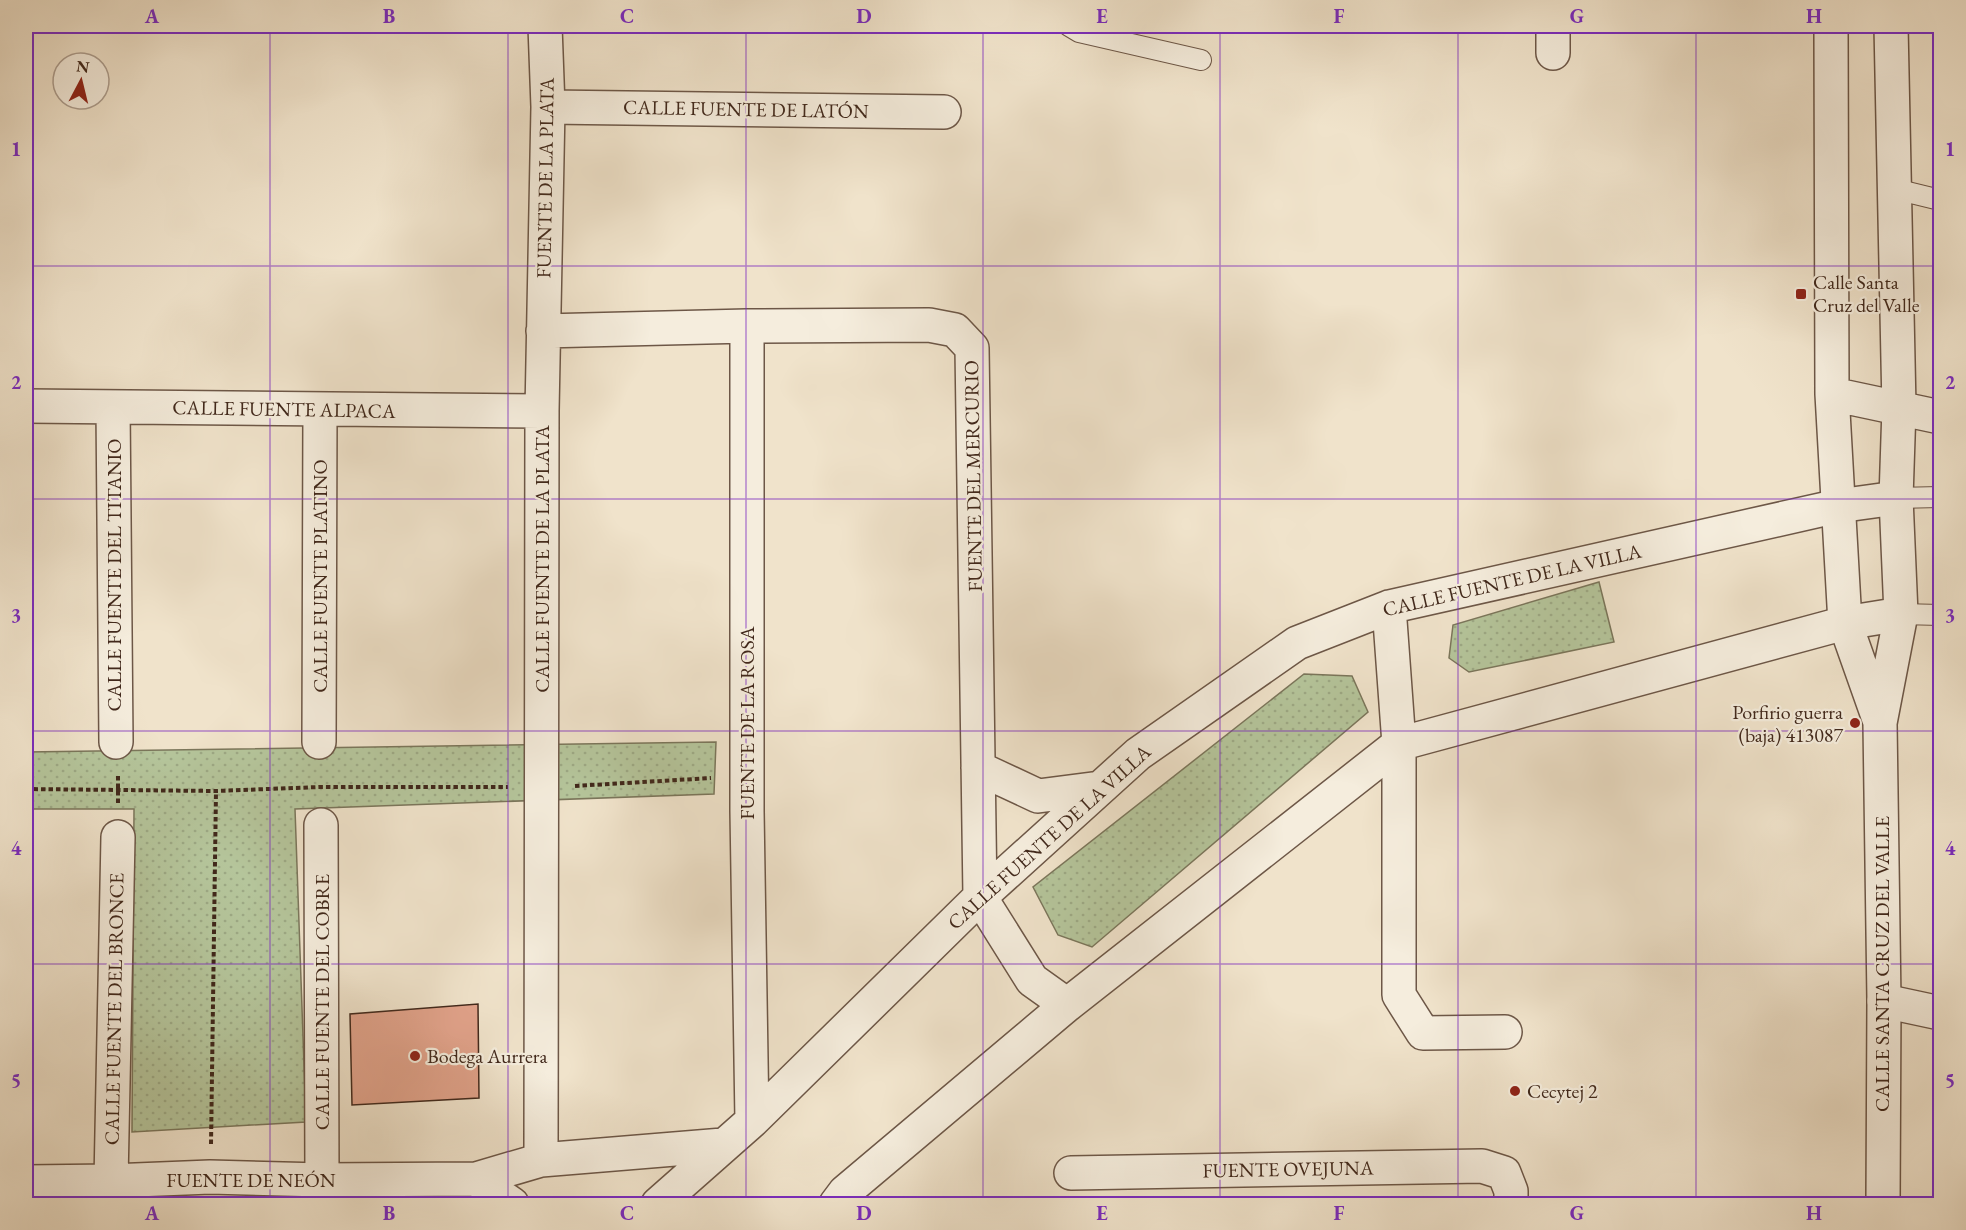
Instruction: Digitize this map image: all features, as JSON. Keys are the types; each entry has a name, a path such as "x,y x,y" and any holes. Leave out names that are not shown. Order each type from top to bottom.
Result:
{"street":[{"name":"FUENTE DE LA PLATA","path":"543,331 548,106 545,26"},
{"name":"CALLE SANTA CRUZ DEL VALLE","path":"1831,26 1832,394 1845,623 1880,723"},
{"name":"CALLE SANTA CRUZ DEL VALLE","path":"1883,1204 1884,1001 1880,723 1901,614 1896,498 1899,408 1891,26"},
{"name":"CALLE FUENTE DE LATÓN","path":"548,106 944,112"},
{"name":"FUENTE DEL MERCURIO","path":"543,331 747,326 929,325 955,330 972,348 980,897"},
{"name":"FUENTE DE LA ROSA","path":"747,326 747,776 752,1120"},
{"name":"CALLE FUENTE DE LA PLATA","path":"541,1160 543,331"},
{"path":"1832,394 1941,417"},
{"name":"CALLE FUENTE ALPACA","path":"26,406 542,411"},
{"name":"CALLE FUENTE DEL TITANIO","path":"113,407 116,742"},
{"name":"CALLE FUENTE PLATINO","path":"320,410 320,742"},
{"name":"CALLE FUENTE DE LA VILLA","path":"658,1204 752,1120 980,897 1138,753 1297,643 1389,607 1838,506 1896,498"},
{"path":"1389,607 1399,744 1399,995 1424,1033 1504,1032"},
{"path":"836,1204 845,1192 1067,1005 1399,744 1845,623 1901,614"},
{"path":"978,768 1038,796 1100,788"},
{"name":"CALLE FUENTE DEL COBRE","path":"321,825 322,1180"},
{"name":"CALLE FUENTE DEL BRONCE","path":"111,1181 118,837"},
{"path":"980,897 1032,980 1067,1005"},
{"path":"1884,1001 1941,1013"},
{"name":"FUENTE DE NEÓN","path":"26,1182 210,1177 322,1180 476,1179 541,1160 723,1145"},
{"name":"FUENTE OVEJUNA","path":"1071,1173 1482,1166 1507,1189"},
{"path":"476,1179 512,1204"}],"lane":[{"path":"1069,26 1079,33 1201,60"},
{"path":"1895,189 1941,200"},
{"path":"1896,498 1941,497"},
{"path":"1901,614 1941,615"}],"path":[{"path":"116,742 118,837"},
{"path":"320,742 321,825"},
{"path":"26,789 118,791 320,787 542,788 747,776"},
{"path":"210,1177 216,790"}],"green space":[{"path":"1599,582 1614,642 1469,672 1449,658 1453,625"},
{"path":"1304,674 1352,676 1368,712 1092,947 1058,935 1033,887"},
{"path":"716,742 714,794 295,809 306,1122 132,1132 134,809 26,809 26,752"}],"building":[{"name":"Bodega Aurrera","path":"478,1004 479,1098 352,1105 350,1014"}],"place":[{"name":"Calle Santa Cruz del Valle","path":"1801,294"},
{"name":"Porfirio guerra (baja) 413087","path":"1855,723"},
{"name":"Bodega Aurrera","path":"415,1056"},
{"name":"Cecytej 2","path":"1515,1091"}]}
